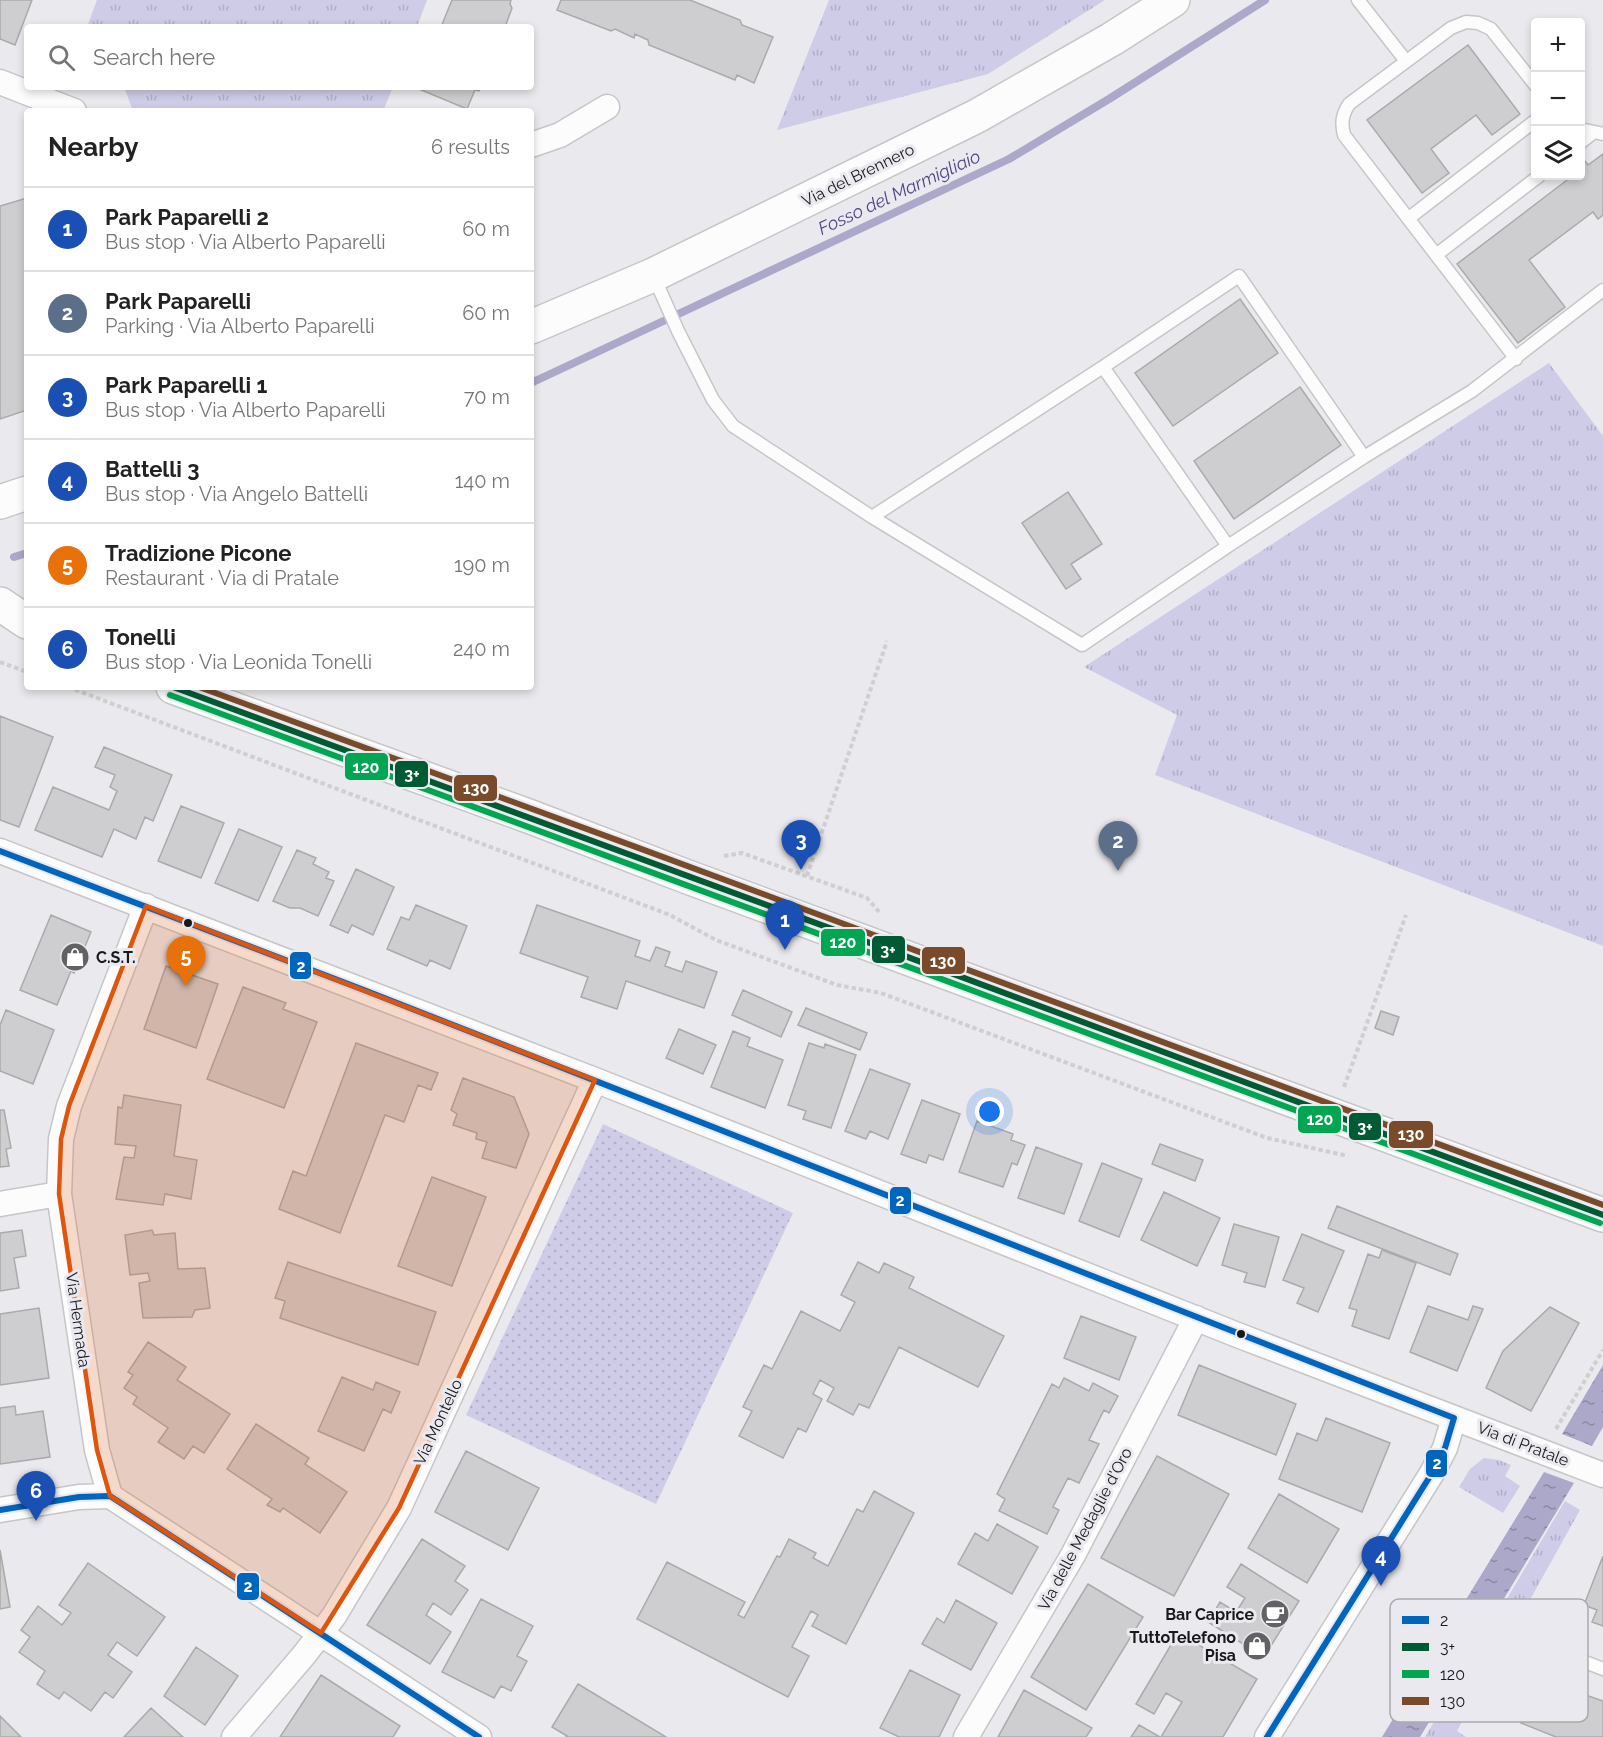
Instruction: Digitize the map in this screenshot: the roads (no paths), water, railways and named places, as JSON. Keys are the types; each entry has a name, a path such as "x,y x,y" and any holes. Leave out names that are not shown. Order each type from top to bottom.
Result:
{"main road":[{"name":"Via del Brennero","path":"534,326 653,274 978,116 1112,39 1173,0"},
{"path":"0,502 24,494"},
{"path":"0,604 24,620"},
{"path":"0,632 24,640"},
{"path":"181,690 531,817 1603,1215"}],"street":[{"path":"0,82 66,108"},
{"path":"534,144 560,135 607,107"},
{"name":"Via di Pratale","path":"0,851 595,1080 1454,1418 1550,1444 1595,1472"},
{"name":"Via Hermada","path":"110,1496 97,1450 59,1194 61,1139 69,1106 146,906"},
{"name":"Via Montello","path":"234,1737 334,1616 399,1508 595,1080"},
{"path":"0,1204 59,1194"},
{"name":"Via delle Medaglie d'Oro","path":"966,1737 1073,1555 1196,1318"},
{"path":"1267,1737 1432,1473 1445,1448 1454,1418"},
{"path":"0,1510 79,1497 110,1496 479,1737"}],"lane":[{"path":"1358,0 1406,61"},
{"path":"1516,359 1344,135 1342,125 1343,113 1349,104 1451,28 1466,22 1478,23 1491,29 1531,80"},
{"path":"1409,218 1531,124"},
{"path":"1585,141 1599,133"},
{"path":"1436,255 1534,180"},
{"path":"653,274 678,331 713,400 733,426 872,517 1082,645 1364,457 1472,391 1603,290"},
{"path":"872,517 1239,276 1364,457"},
{"path":"1103,367 1228,546"},
{"path":"1588,1663 1603,1669"}],"water":[{"path":"1603,1365 1603,1427 1592,1446 1562,1434"},
{"path":"1544,1472 1574,1483 1504,1599 1466,1599"},
{"path":"1391,1722 1429,1722 1420,1737 1382,1737"}],"waterway":[{"name":"Fosso del Marmigliaio","path":"534,382 1009,159 1265,0"},
{"name":"Fosso del Marmigliaio","path":"14,557 24,554"}],"place":[{"name":"Park Paparelli 1","path":"801,870"},
{"name":"Park Paparelli","path":"1118,871"},
{"name":"Park Paparelli 2","path":"785,950"},
{"name":"C.S.T.","path":"75,957"},
{"name":"Tradizione Picone","path":"186,986"},
{"name":"Tonelli","path":"36,1521"},
{"name":"Battelli 3","path":"1381,1586"},
{"name":"Bar Caprice","path":"1275,1614"},
{"name":"TuttoTelefono Pisa","path":"1257,1646"}]}
